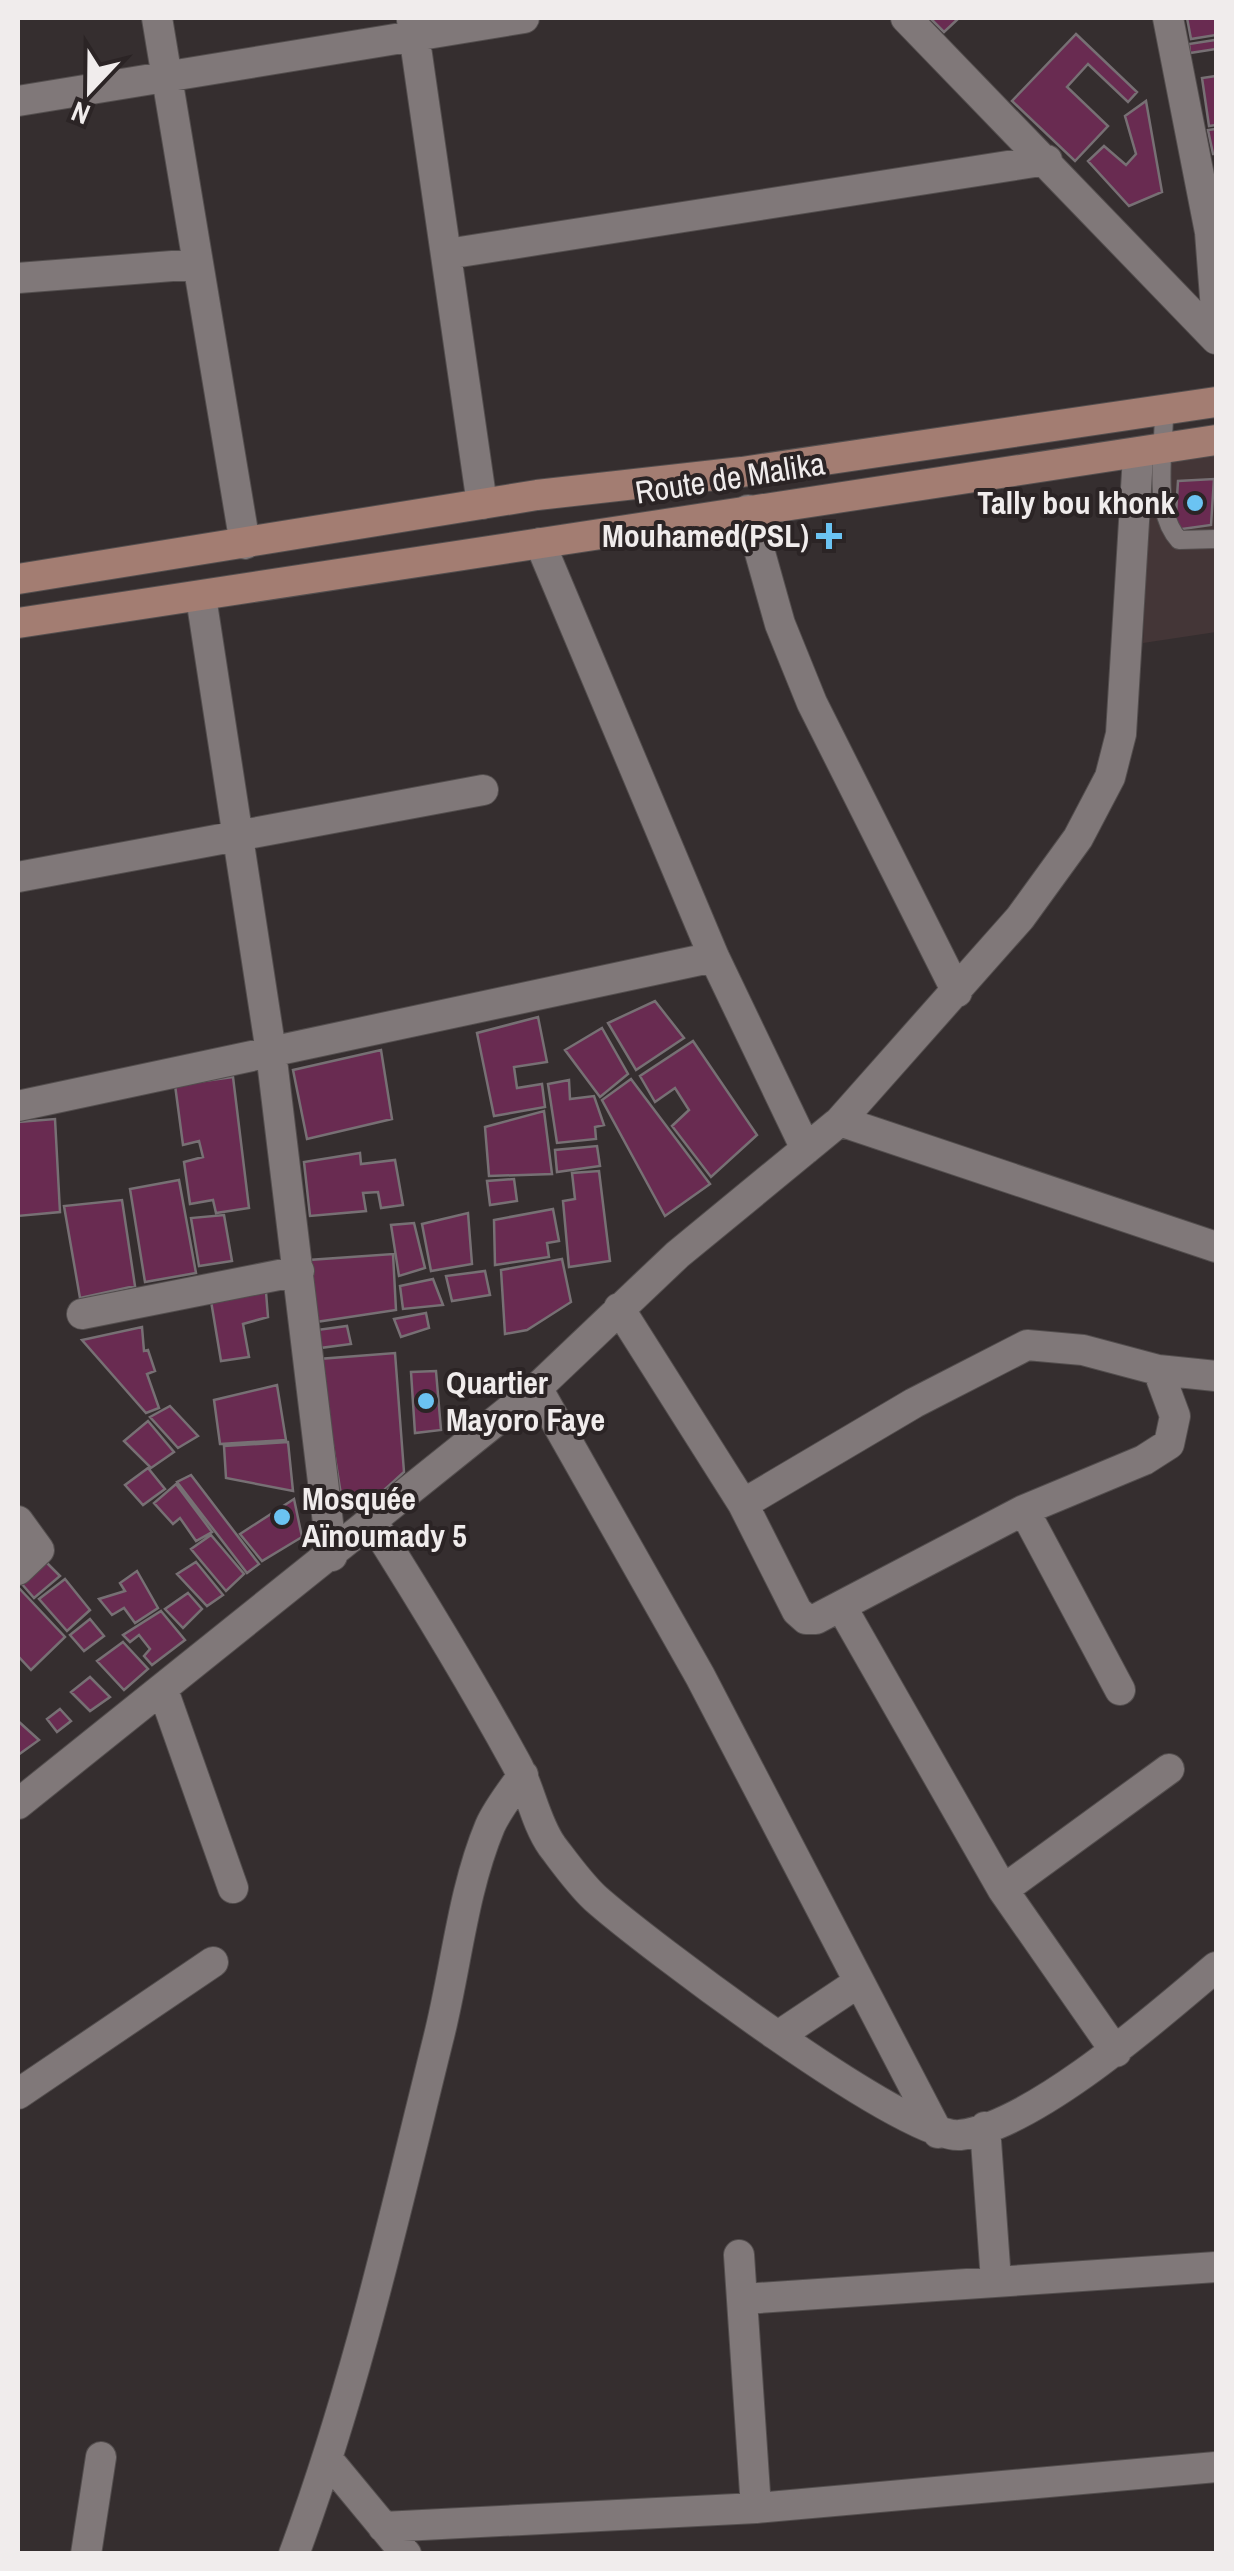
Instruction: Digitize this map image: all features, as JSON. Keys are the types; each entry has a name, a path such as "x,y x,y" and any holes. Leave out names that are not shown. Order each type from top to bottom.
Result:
{"main road":[{"name":"Route de Malika","path":"18,579 482,504 1164,413 1216,402"},
{"name":"Route de Malika","path":"18,623 748,510 1151,453 1216,440"}],"street":[{"path":"157,18 245,544"},
{"path":"18,101 167,79 413,28 524,18"},
{"path":"906,18 1216,339"},
{"path":"1168,18 1210,232 1216,310"},
{"path":"413,28 482,504"},
{"path":"447,254 1047,160"},
{"path":"18,278 198,264"},
{"path":"18,1804 537,1388 619,1308 840,1121 1020,918 1078,838 1110,777 1121,734 1151,453"},
{"path":"748,510 780,624 812,704 957,992"},
{"path":"540,543 714,957 806,1149"},
{"path":"201,597 271,1052 332,1556"},
{"path":"18,877 483,790"},
{"path":"18,1106 714,957"},
{"path":"840,1121 1216,1247"},
{"path":"82,1314 298,1271"},
{"path":"619,1308 743,1504 797,1611 806,1619 816,1620 1024,1510 1144,1460 1170,1444 1174,1416 1158,1370"},
{"path":"743,1504 914,1403 1026,1345 1083,1350 1158,1370 1216,1376"},
{"path":"537,1388 700,1676 938,2133"},
{"path":"1024,1510 1120,1690"},
{"path":"18,1521 40,1550 18,1570"},
{"path":"373,1523 459,1658 523,1774 548,1841 592,1895 819,2066 938,2133 962,2135 1026,2108 1116,2052 1216,1967"},
{"path":"841,1606 1003,1890 1116,2052"},
{"path":"163,1690 233,1888"},
{"path":"1003,1890 1168,1770"},
{"path":"294,2554 329,2460 440,2036 476,1867 492,1822 523,1774"},
{"path":"18,2094 213,1962"},
{"path":"778,2036 859,1982"},
{"path":"986,2127 996,2281"},
{"path":"739,2256 756,2508"},
{"path":"744,2299 1216,2267"},
{"path":"86,2554 101,2457"},
{"path":"329,2460 406,2554"},
{"path":"383,2527 756,2508 1216,2467"}],"lane":[{"path":"1164,413 1151,453 1168,528 1179,540 1216,539"}],"shaded area":[{"path":"1216,447 1216,632 1143,643 1151,455"}],"building":[{"path":"930,18 959,18 944,32"},
{"path":"1187,18 1216,18 1216,35 1191,39"},
{"path":"1076,34 1137,92 1128,102 1088,64 1067,87 1108,126 1075,161 1012,101"},
{"path":"1215,40 1216,49 1190,53 1189,44"},
{"path":"1216,76 1216,125 1209,126 1202,78"},
{"path":"1146,101 1162,192 1129,206 1088,161 1104,146 1126,165 1136,154 1125,116"},
{"path":"1216,129 1216,154 1213,154 1208,130"},
{"name":"Tally bou khonk","path":"1214,479 1211,525 1175,530 1178,481"},
{"path":"655,1001 684,1038 636,1070 608,1023"},
{"path":"538,1017 547,1062 514,1067 517,1088 542,1084 545,1107 494,1116 477,1033"},
{"path":"602,1028 628,1074 600,1097 565,1050"},
{"path":"693,1041 757,1135 711,1177 672,1126 689,1110 675,1088 655,1102 640,1076"},
{"path":"381,1050 392,1119 307,1139 293,1070"},
{"path":"233,1077 249,1208 216,1213 213,1200 190,1204 184,1162 203,1157 199,1141 183,1145 175,1085"},
{"path":"631,1079 710,1184 665,1216 602,1100"},
{"path":"569,1080 570,1099 594,1096 604,1125 595,1127 596,1139 557,1143 548,1084"},
{"path":"544,1111 552,1174 489,1176 485,1127"},
{"path":"55,1119 60,1212 18,1216 18,1122"},
{"path":"597,1146 600,1166 557,1172 555,1150"},
{"path":"360,1153 361,1164 395,1160 403,1205 381,1208 378,1192 363,1193 366,1211 310,1216 304,1162"},
{"path":"599,1171 610,1261 569,1267 563,1201 575,1199 572,1173"},
{"path":"514,1179 517,1201 490,1205 487,1181"},
{"path":"179,1180 196,1273 145,1282 130,1189"},
{"path":"122,1200 135,1286 80,1298 64,1206"},
{"path":"553,1209 559,1241 547,1243 549,1257 495,1265 494,1220"},
{"path":"468,1213 472,1264 431,1271 422,1224"},
{"path":"224,1215 232,1261 199,1266 191,1218"},
{"path":"414,1223 425,1268 399,1276 391,1225"},
{"path":"393,1254 396,1310 316,1322 309,1260"},
{"path":"562,1259 571,1302 527,1330 505,1334 501,1270"},
{"path":"485,1271 490,1295 452,1301 446,1276"},
{"path":"433,1279 443,1305 403,1309 400,1286"},
{"path":"266,1292 268,1317 243,1324 249,1357 221,1361 211,1301"},
{"path":"426,1313 429,1328 401,1337 394,1319"},
{"path":"347,1326 351,1344 320,1348 317,1330"},
{"path":"142,1327 144,1351 148,1350 155,1371 147,1374 159,1408 146,1413 82,1340"},
{"path":"395,1353 404,1472 360,1512 343,1507 319,1359"},
{"name":"Quartier Mayoro Faye","path":"436,1371 441,1430 415,1433 411,1372"},
{"path":"277,1385 286,1440 220,1444 214,1400"},
{"path":"170,1406 198,1436 178,1448 150,1417"},
{"path":"148,1421 174,1452 151,1468 124,1441"},
{"path":"288,1442 293,1491 226,1478 224,1446"},
{"path":"148,1468 165,1489 143,1505 125,1485"},
{"path":"191,1475 259,1564 247,1573 177,1482"},
{"path":"176,1484 212,1532 196,1541 180,1518 173,1524 154,1503"},
{"name":"Mosquée Aïnoumady 5","path":"294,1499 302,1537 262,1561 240,1534"},
{"path":"211,1535 244,1574 226,1591 191,1549"},
{"path":"46,1562 60,1576 34,1598 21,1583"},
{"path":"196,1562 223,1595 207,1606 177,1574"},
{"path":"137,1571 158,1608 135,1623 124,1608 112,1615 99,1599 125,1591 120,1583"},
{"path":"65,1579 90,1610 67,1631 39,1599"},
{"path":"18,1587 65,1637 31,1670 18,1656"},
{"path":"188,1593 202,1609 183,1628 165,1609"},
{"path":"161,1611 185,1640 152,1665 144,1656 150,1649 139,1635 130,1642 123,1635"},
{"path":"90,1619 104,1636 84,1651 70,1635"},
{"path":"123,1642 148,1669 124,1690 97,1661"},
{"path":"90,1677 110,1697 90,1711 71,1692"},
{"path":"60,1709 71,1721 57,1732 47,1719"},
{"path":"18,1721 39,1740 18,1755"}],"place":[{"name":"Tally bou khonk","path":"1195,503"},
{"name":"Mouhamed(PSL)","path":"829,536"},
{"name":"Quartier Mayoro Faye","path":"426,1401"},
{"name":"Mosquée Aïnoumady 5","path":"282,1517"}]}
